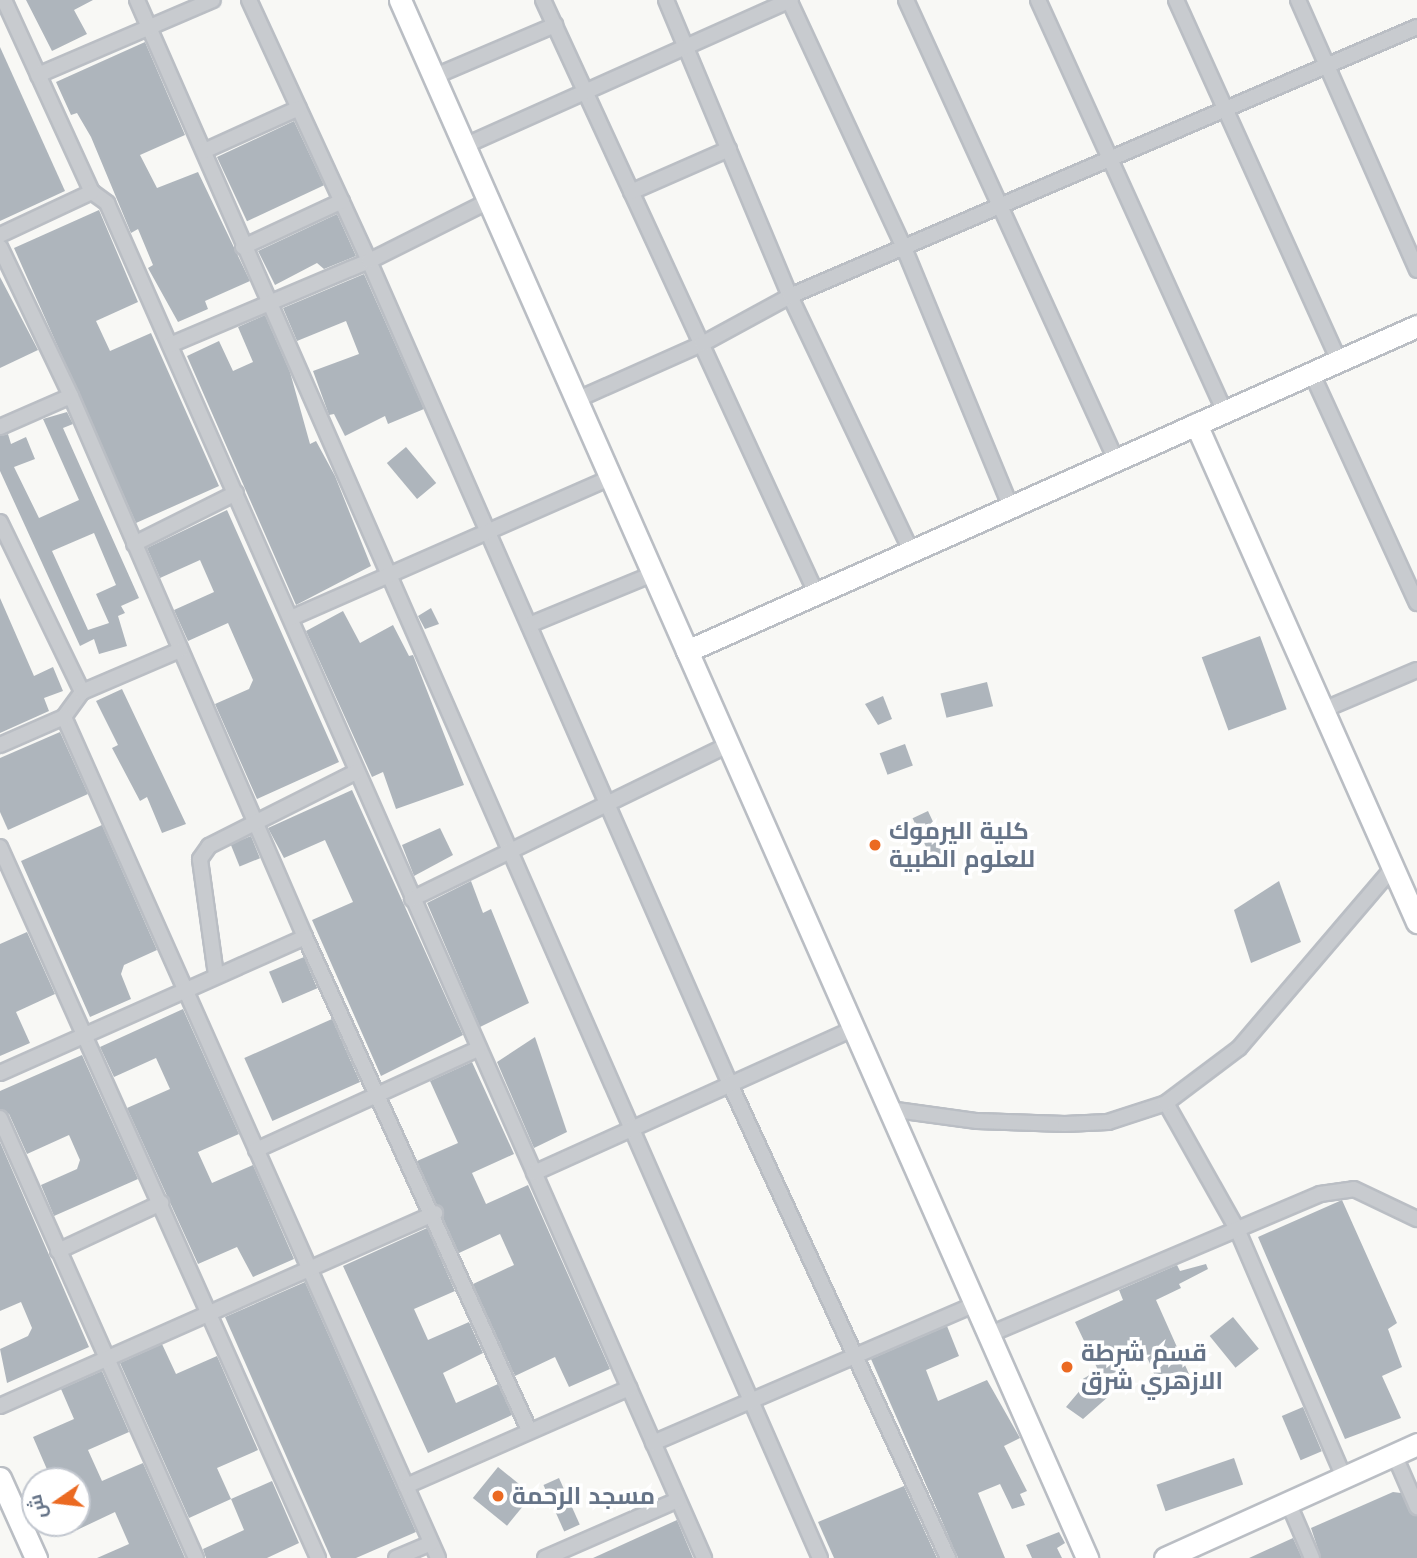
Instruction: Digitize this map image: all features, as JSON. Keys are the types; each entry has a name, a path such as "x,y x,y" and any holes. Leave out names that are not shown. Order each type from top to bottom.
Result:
{"street":[{"path":"4,0 92,192 107,203 704,1558"},
{"path":"137,0 387,576 820,1558"},
{"path":"38,75 213,0"},
{"path":"249,0 369,261 729,1082 948,1558"},
{"path":"400,0 1087,1558"},
{"path":"543,0 816,593"},
{"path":"666,0 790,296 911,551"},
{"path":"464,146 790,0 904,248 1011,507"},
{"path":"906,0 1116,460"},
{"path":"1038,0 1225,412"},
{"path":"1176,0 1339,361"},
{"path":"1298,0 1417,270"},
{"path":"433,77 555,26"},
{"path":"576,400 702,344 790,296 1417,27"},
{"path":"204,151 299,108"},
{"path":"631,192 729,149"},
{"path":"0,235 92,192"},
{"path":"243,247 342,201"},
{"path":"170,345 369,261 489,201"},
{"path":"0,247 71,396 305,937 435,1213 529,1430"},
{"path":"687,651 1417,326"},
{"path":"1312,374 1417,603"},
{"path":"0,427 71,396"},
{"path":"1196,425 1417,922"},
{"path":"291,618 610,478"},
{"path":"134,544 236,493"},
{"path":"0,523 82,692"},
{"path":"529,625 653,574"},
{"path":"0,745 64,717 82,692 180,650"},
{"path":"1323,710 1417,670"},
{"path":"64,717 438,1558"},
{"path":"412,899 728,745"},
{"path":"216,975 200,859 209,846 356,772"},
{"path":"0,847 160,1203 212,1309 318,1558"},
{"path":"889,1109 976,1121 1065,1124 1108,1122 1166,1103 1239,1048 1393,868"},
{"path":"0,1073 305,937"},
{"path":"534,1174 630,1125 853,1029"},
{"path":"256,1150 379,1097 478,1049"},
{"path":"1166,1103 1237,1229 1344,1477"},
{"path":"0,1118 195,1558"},
{"path":"988,1335 1320,1194 1354,1189 1417,1219"},
{"path":"58,1251 160,1203"},
{"path":"0,1406 212,1309 435,1213"},
{"path":"653,1443 975,1304"},
{"path":"406,1486 629,1388"},
{"path":"1165,1558 1189,1553 1288,1502 1417,1444"},
{"path":"1394,1454 1417,1507"},
{"path":"0,1478 36,1558"},
{"path":"545,1558 678,1500"},
{"path":"1288,1502 1312,1558"},
{"path":"396,1558 431,1543"},
{"path":"578,1544 584,1558"}],"building":[{"path":"26,0 93,0 74,10 87,34 52,51"},
{"path":"145,42 185,135 140,155 157,188 198,172 250,281 205,301 208,309 178,322 148,268 153,265 138,229 131,233 91,137 77,113 71,115 56,82"},
{"path":"0,47 65,191 0,221"},
{"path":"294,121 324,185 247,221 217,157"},
{"path":"99,210 138,302 96,321 110,351 151,333 219,486 136,523 14,248"},
{"path":"337,214 356,256 324,269 317,263 275,285 258,251"},
{"path":"364,274 424,409 388,424 385,416 345,436 334,414 329,415 313,371 359,354 346,321 297,341 283,308"},
{"path":"0,277 38,350 0,368"},
{"path":"265,315 290,372 310,444 316,441 335,476 371,566 296,605 187,356 219,341 233,371 253,362 238,327"},
{"path":"67,412 73,424 63,428 139,598 121,606 125,613 118,616 127,646 99,654 94,639 80,646 0,471 0,436 8,434 11,444 26,437 35,459 14,467 39,518 79,500 43,419","holes":["94,533 116,585 96,594 109,623 88,630 52,551"]},
{"path":"406,447 436,483 417,499 387,463"},
{"path":"227,510 339,762 257,799 215,704 249,689 253,680 228,623 188,641 174,610 214,592 200,560 160,578 147,548"},
{"path":"0,598 34,676 53,667 63,691 44,698 49,711 0,733"},
{"path":"431,608 439,624 425,629 418,616"},
{"path":"343,611 360,643 393,625 409,656 413,655 464,785 396,809 383,772 372,777 306,631"},
{"path":"1260,636 1287,709 1228,731 1202,657"},
{"path":"987,682 993,706 946,718 940,694"},
{"path":"122,689 186,824 162,833 147,797 140,801 112,748 118,745 96,701"},
{"path":"883,696 892,719 878,725 865,704"},
{"path":"60,732 88,794 8,830 0,812 0,758"},
{"path":"905,744 913,766 887,775 880,753"},
{"path":"352,790 463,1035 381,1076 312,920 353,902 325,840 284,858 268,828"},
{"path":"928,811 947,851 931,858 913,818"},
{"path":"102,825 157,950 124,965 121,974 131,999 90,1017 21,861"},
{"path":"440,828 453,855 414,876 402,845"},
{"path":"251,836 260,858 240,866 231,844"},
{"path":"471,881 483,913 491,909 529,1003 480,1027 427,903"},
{"path":"1279,881 1301,942 1251,963 1234,910"},
{"path":"27,932 55,994 16,1012 30,1043 0,1056 0,944"},
{"path":"304,957 317,988 282,1003 269,972"},
{"path":"183,1009 239,1134 198,1152 212,1183 253,1165 294,1259 253,1277 237,1247 198,1264 127,1108 170,1089 156,1058 114,1077 100,1047"},
{"path":"332,1019 360,1082 272,1121 244,1058"},
{"path":"535,1037 567,1132 534,1148 497,1062"},
{"path":"82,1055 138,1179 54,1216 41,1185 77,1169 80,1160 69,1135 27,1154 9,1114 0,1109 0,1091"},
{"path":"472,1062 514,1154 472,1173 486,1204 528,1185 610,1369 569,1387 555,1357 515,1376 473,1284 514,1265 500,1234 459,1253 417,1161 458,1143 430,1081"},
{"path":"0,1142 89,1347 7,1383 0,1349 28,1336 32,1328 21,1302 0,1311"},
{"path":"1342,1200 1397,1323 1388,1329 1402,1367 1382,1376 1401,1418 1345,1439 1258,1237"},
{"path":"427,1228 455,1291 414,1309 428,1340 469,1322 483,1353 443,1373 456,1403 498,1384 512,1415 428,1453 343,1266"},
{"path":"1206,1264 1208,1269 1179,1284 1181,1288 1156,1300 1193,1383 1163,1395 1144,1350 1120,1360 1124,1369 1103,1377 1109,1396 1083,1419 1066,1407 1082,1388 1081,1380 1098,1370 1075,1322 1123,1300 1119,1290 1177,1265 1180,1271"},
{"path":"305,1282 416,1532 356,1558 331,1558 225,1317"},
{"path":"1233,1317 1259,1349 1235,1368 1210,1336"},
{"path":"947,1326 959,1356 926,1370 938,1401 987,1380 1020,1438 1004,1446 1027,1491 1020,1494 1025,1505 1012,1509 1000,1484 978,1493 1005,1558 958,1558 871,1359"},
{"path":"162,1344 176,1374 217,1356 258,1450 217,1468 231,1499 189,1518 120,1363"},
{"path":"102,1371 129,1432 88,1450 102,1481 143,1463 185,1558 97,1558 129,1544 115,1512 91,1523 91,1467 46,1467 33,1437 74,1419 61,1389"},
{"path":"1303,1407 1322,1451 1301,1460 1282,1416"},
{"path":"1234,1458 1243,1484 1166,1511 1156,1485"},
{"path":"498,1467 532,1495 507,1526 473,1498"},
{"path":"559,1478 580,1525 564,1532 543,1485"},
{"path":"272,1481 299,1543 267,1558 206,1558 203,1549 244,1530 231,1499"},
{"path":"904,1486 937,1558 834,1558 818,1522"},
{"path":"1393,1492 1401,1493 1417,1516 1417,1558 1321,1558 1311,1528"},
{"path":"677,1520 693,1558 593,1558 637,1538"},
{"path":"1059,1532 1065,1543 1057,1548 1062,1558 1032,1558 1026,1545"},
{"path":"1293,1538 1302,1558 1249,1558"}],"place":[{"name":"كلية اليرموك للعلوم الطبية","path":"875,845"},
{"name":"قسم شرطة الازهري شرق","path":"1067,1367"},
{"name":"مسجد الرحمة","path":"498,1496"}]}
